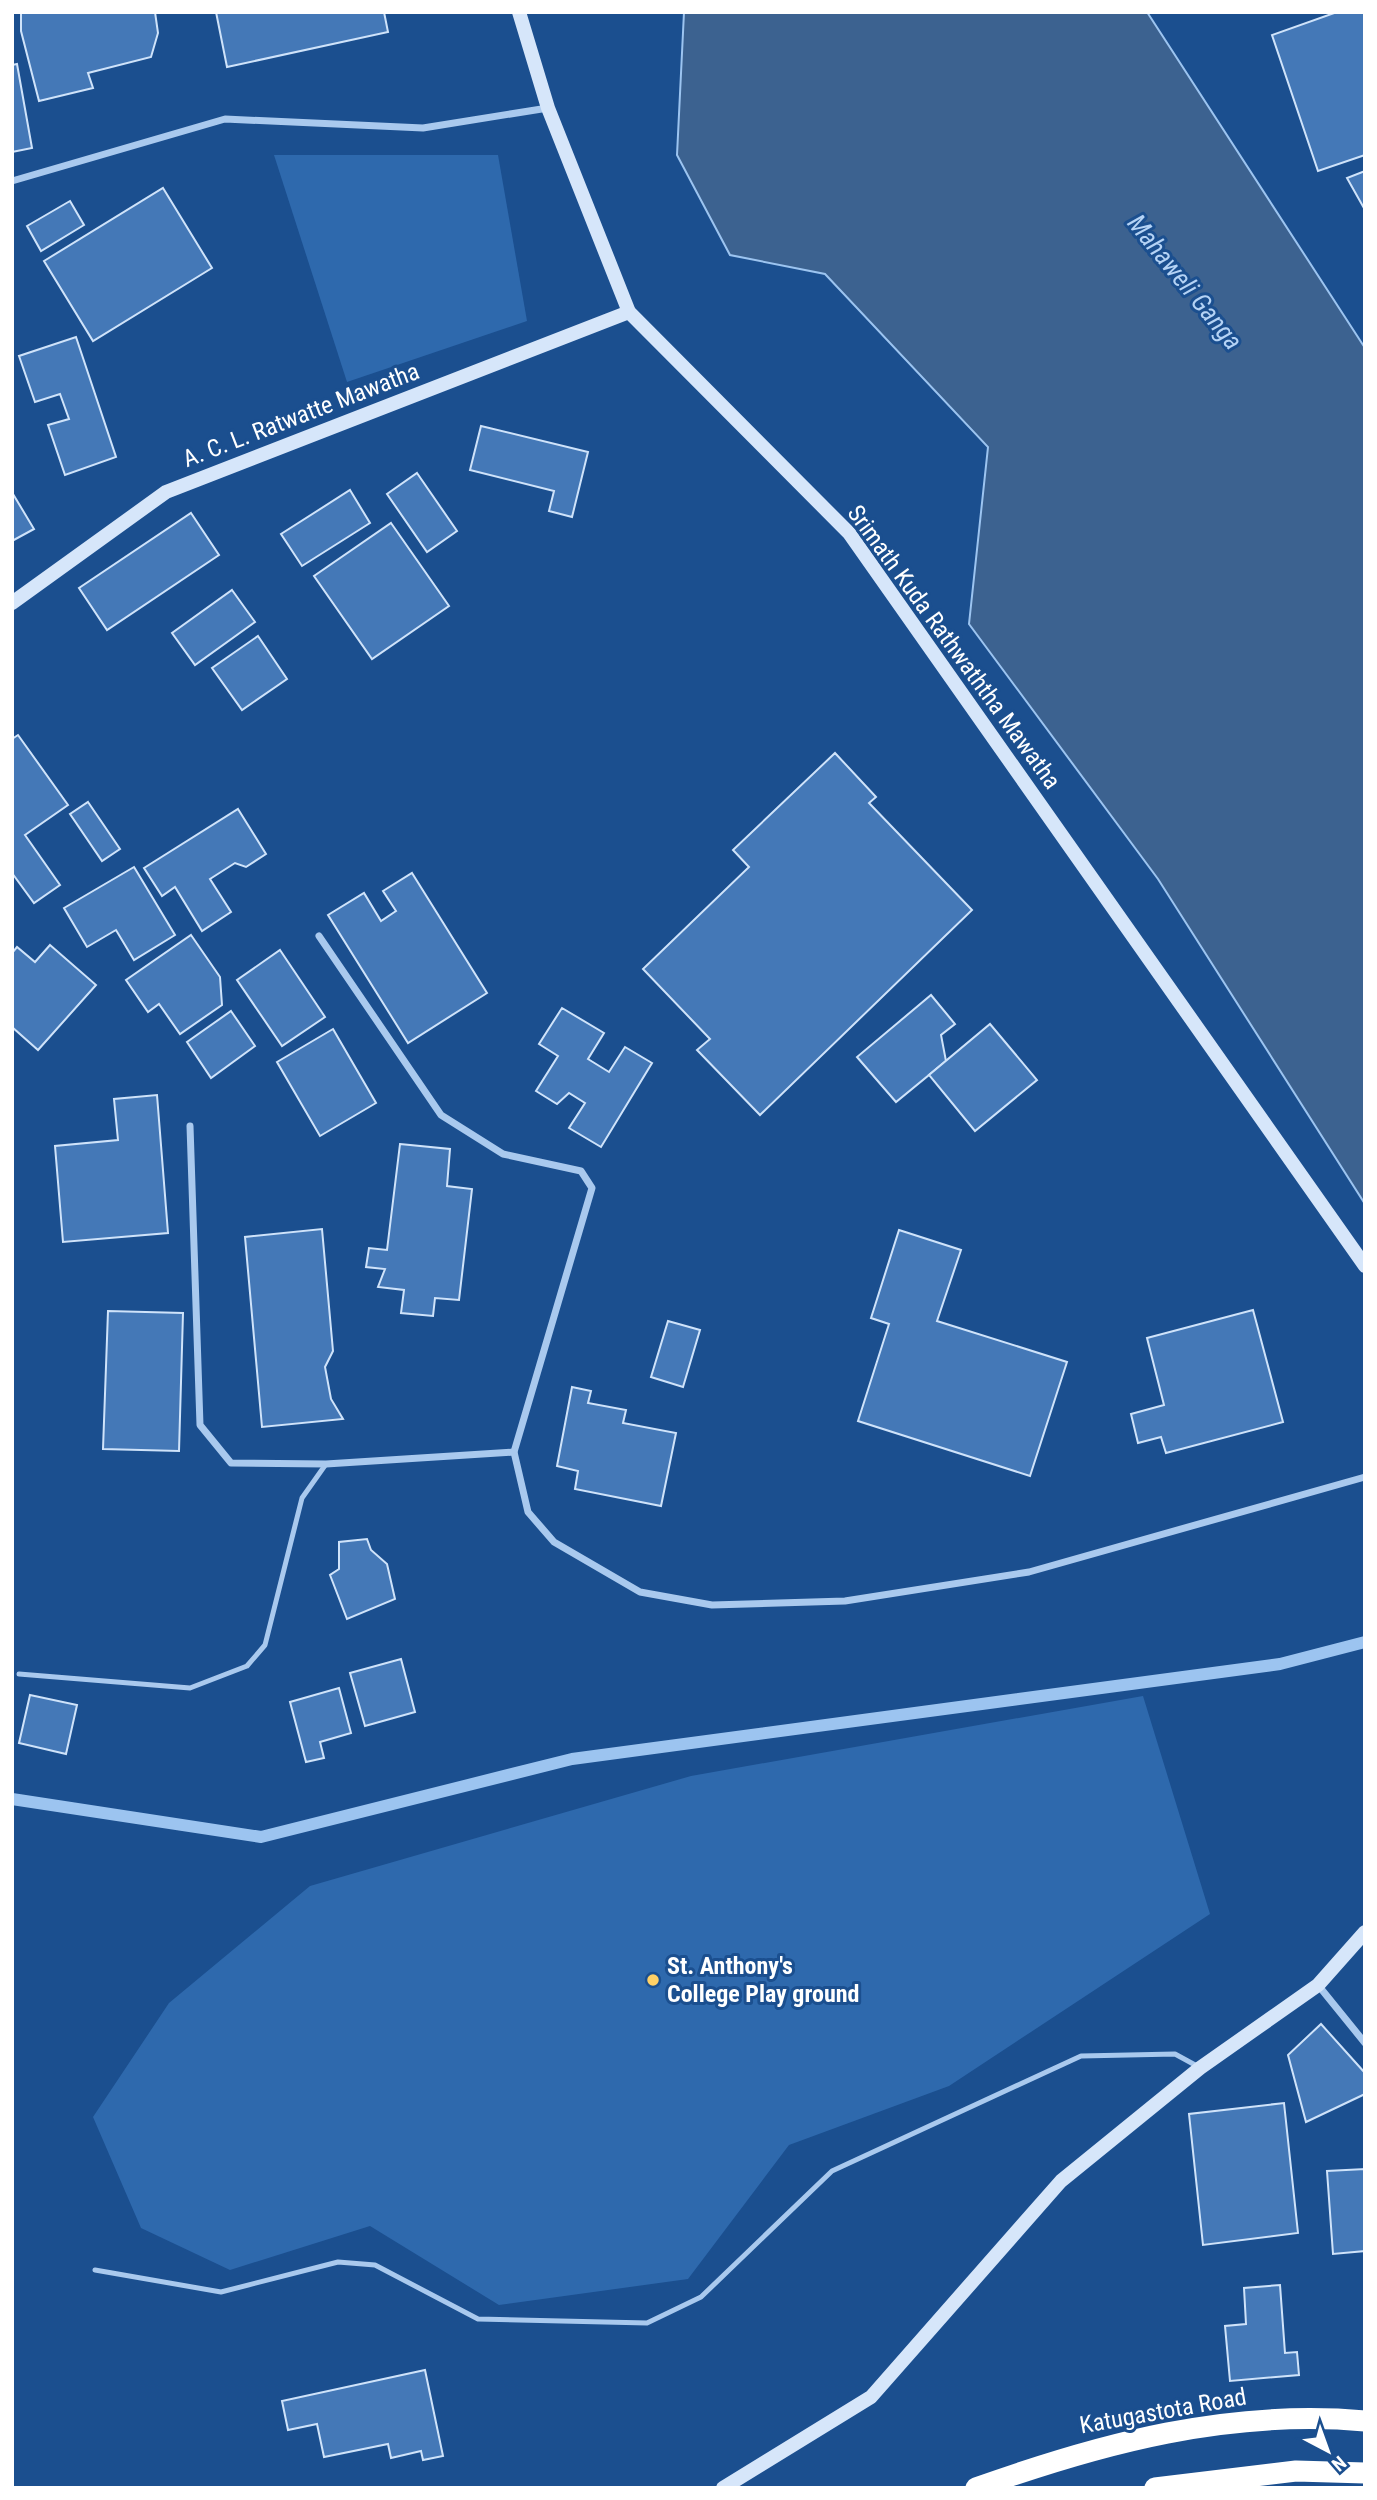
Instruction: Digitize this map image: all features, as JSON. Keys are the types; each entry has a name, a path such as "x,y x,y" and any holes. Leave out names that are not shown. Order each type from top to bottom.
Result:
{"highway":[{"name":"Katugastota Road","path":"976,2488 1069,2454 1197,2427 1259,2420 1365,2421"},
{"path":"1156,2488 1296,2471 1365,2473"}],"street":[{"name":"Srimath Kuda Rathwaththa Mawatha","path":"519,12 548,108 629,312 849,533 1365,1266"},
{"path":"12,181 225,119 423,128 548,108"},
{"name":"A. C. L. Ratwatte Mawatha","path":"12,603 166,492 629,312"},
{"path":"319,936 441,1115 503,1154 581,1171 592,1188 514,1452 528,1512 554,1542 640,1592 712,1605 845,1601 1029,1572 1365,1476"},
{"path":"190,1126 200,1425 231,1463 326,1464 514,1452"},
{"path":"723,2488 871,2397 1062,2181 1200,2068 1318,1985 1365,1932"},
{"path":"1318,1985 1365,2043"}],"lane":[{"path":"19,1674 190,1688 247,1666 265,1644 302,1498 326,1464"},
{"path":"94,2270 221,2292 338,2262 375,2265 478,2319 647,2323 701,2297 832,2171 844,2165 1081,2056 1175,2054 1200,2068"}],"shaded area":[{"path":"274,155 498,155 527,321 347,382"},
{"name":"St. Anthony's College Play ground","path":"1143,1696 1210,1914 949,2086 789,2145 688,2279 499,2305 370,2226 230,2270 141,2228 93,2117 169,2003 310,1886 691,1776"}],"water":[{"name":"Mahaweli Ganga","path":"684,12 1147,12 1365,348 1365,1204 1158,879 969,624 988,447 825,274 730,255 677,155"}],"building":[{"path":"21,12 155,12 158,33 151,57 88,73 93,88 39,101 21,31"},
{"path":"216,12 384,12 388,32 227,67"},
{"path":"1337,12 1365,12 1365,155 1318,171 1272,35"},
{"path":"17,64 32,148 12,152 12,65"},
{"path":"1365,171 1365,210 1347,178"},
{"path":"163,188 212,268 93,341 44,261"},
{"path":"70,201 84,225 41,251 27,226"},
{"path":"76,337 116,457 65,475 48,425 69,419 60,394 35,402 19,356"},
{"path":"481,426 588,452 572,517 549,511 554,491 470,470"},
{"path":"417,473 457,531 427,552 387,494"},
{"path":"350,490 370,523 302,566 281,534"},
{"path":"12,495 34,529 12,541"},
{"path":"191,513 219,555 107,630 79,588"},
{"path":"391,523 449,606 372,659 314,576"},
{"path":"232,590 255,622 195,665 172,633"},
{"path":"258,636 287,679 242,710 212,668"},
{"path":"18,735 68,805 25,835 60,885 34,903 12,873 12,739"},
{"path":"835,753 876,797 869,803 972,910 760,1115 697,1050 710,1039 643,969 749,867 733,850"},
{"path":"88,802 120,849 102,861 70,814"},
{"path":"238,809 266,854 246,867 235,863 210,879 231,912 202,931 175,887 162,896 144,868"},
{"path":"134,867 175,935 134,960 116,930 87,947 64,908"},
{"path":"412,873 487,993 408,1043 328,915 364,893 381,921 396,911 383,891"},
{"path":"191,935 220,977 222,1005 180,1034 159,1004 148,1012 126,980"},
{"path":"50,945 96,985 38,1050 12,1027 12,953 17,947 35,962"},
{"path":"280,950 325,1017 282,1046 237,980"},
{"path":"931,995 955,1024 941,1035 946,1061 896,1102 857,1057"},
{"path":"562,1008 604,1033 588,1059 609,1072 625,1047 652,1063 601,1147 569,1128 585,1103 569,1093 557,1104 536,1091 558,1056 539,1044"},
{"path":"231,1011 255,1046 211,1078 187,1042"},
{"path":"990,1024 1037,1080 975,1131 929,1075"},
{"path":"333,1029 376,1103 320,1136 277,1062"},
{"path":"157,1095 168,1233 63,1242 55,1146 118,1140 114,1099"},
{"path":"400,1144 450,1149 447,1186 472,1189 459,1300 435,1298 433,1316 401,1313 404,1290 378,1287 385,1269 366,1267 369,1248 387,1250"},
{"path":"322,1229 333,1351 325,1367 331,1399 343,1419 262,1427 245,1237"},
{"path":"899,1230 961,1250 937,1321 1067,1362 1030,1476 858,1421 889,1324 871,1318"},
{"path":"1253,1310 1283,1422 1166,1453 1161,1437 1138,1443 1131,1414 1164,1405 1147,1338"},
{"path":"108,1311 183,1313 179,1451 103,1449"},
{"path":"668,1321 700,1330 683,1387 651,1377"},
{"path":"572,1387 591,1391 588,1403 626,1410 623,1423 676,1433 661,1506 575,1489 578,1471 557,1466"},
{"path":"367,1539 371,1550 387,1564 395,1599 347,1619 330,1575 339,1569 339,1542"},
{"path":"401,1659 415,1712 365,1726 350,1673"},
{"path":"339,1688 351,1733 320,1742 324,1758 306,1762 290,1702"},
{"path":"30,1695 77,1705 66,1754 19,1743"},
{"path":"1321,2024 1365,2073 1365,2094 1306,2122 1288,2055"},
{"path":"1284,2103 1298,2233 1203,2245 1189,2114"},
{"path":"1365,2169 1365,2251 1333,2254 1327,2171"},
{"path":"1280,2285 1285,2353 1297,2352 1299,2375 1230,2381 1225,2326 1246,2324 1244,2288"},
{"path":"425,2370 443,2456 423,2460 421,2451 391,2458 388,2444 324,2457 317,2424 288,2430 282,2401"}],"waterway":[{"path":"12,1799 261,1837 572,1759 1280,1664 1365,1642"}],"place":[{"name":"St. Anthony's College Play ground","path":"653,1980"}]}
